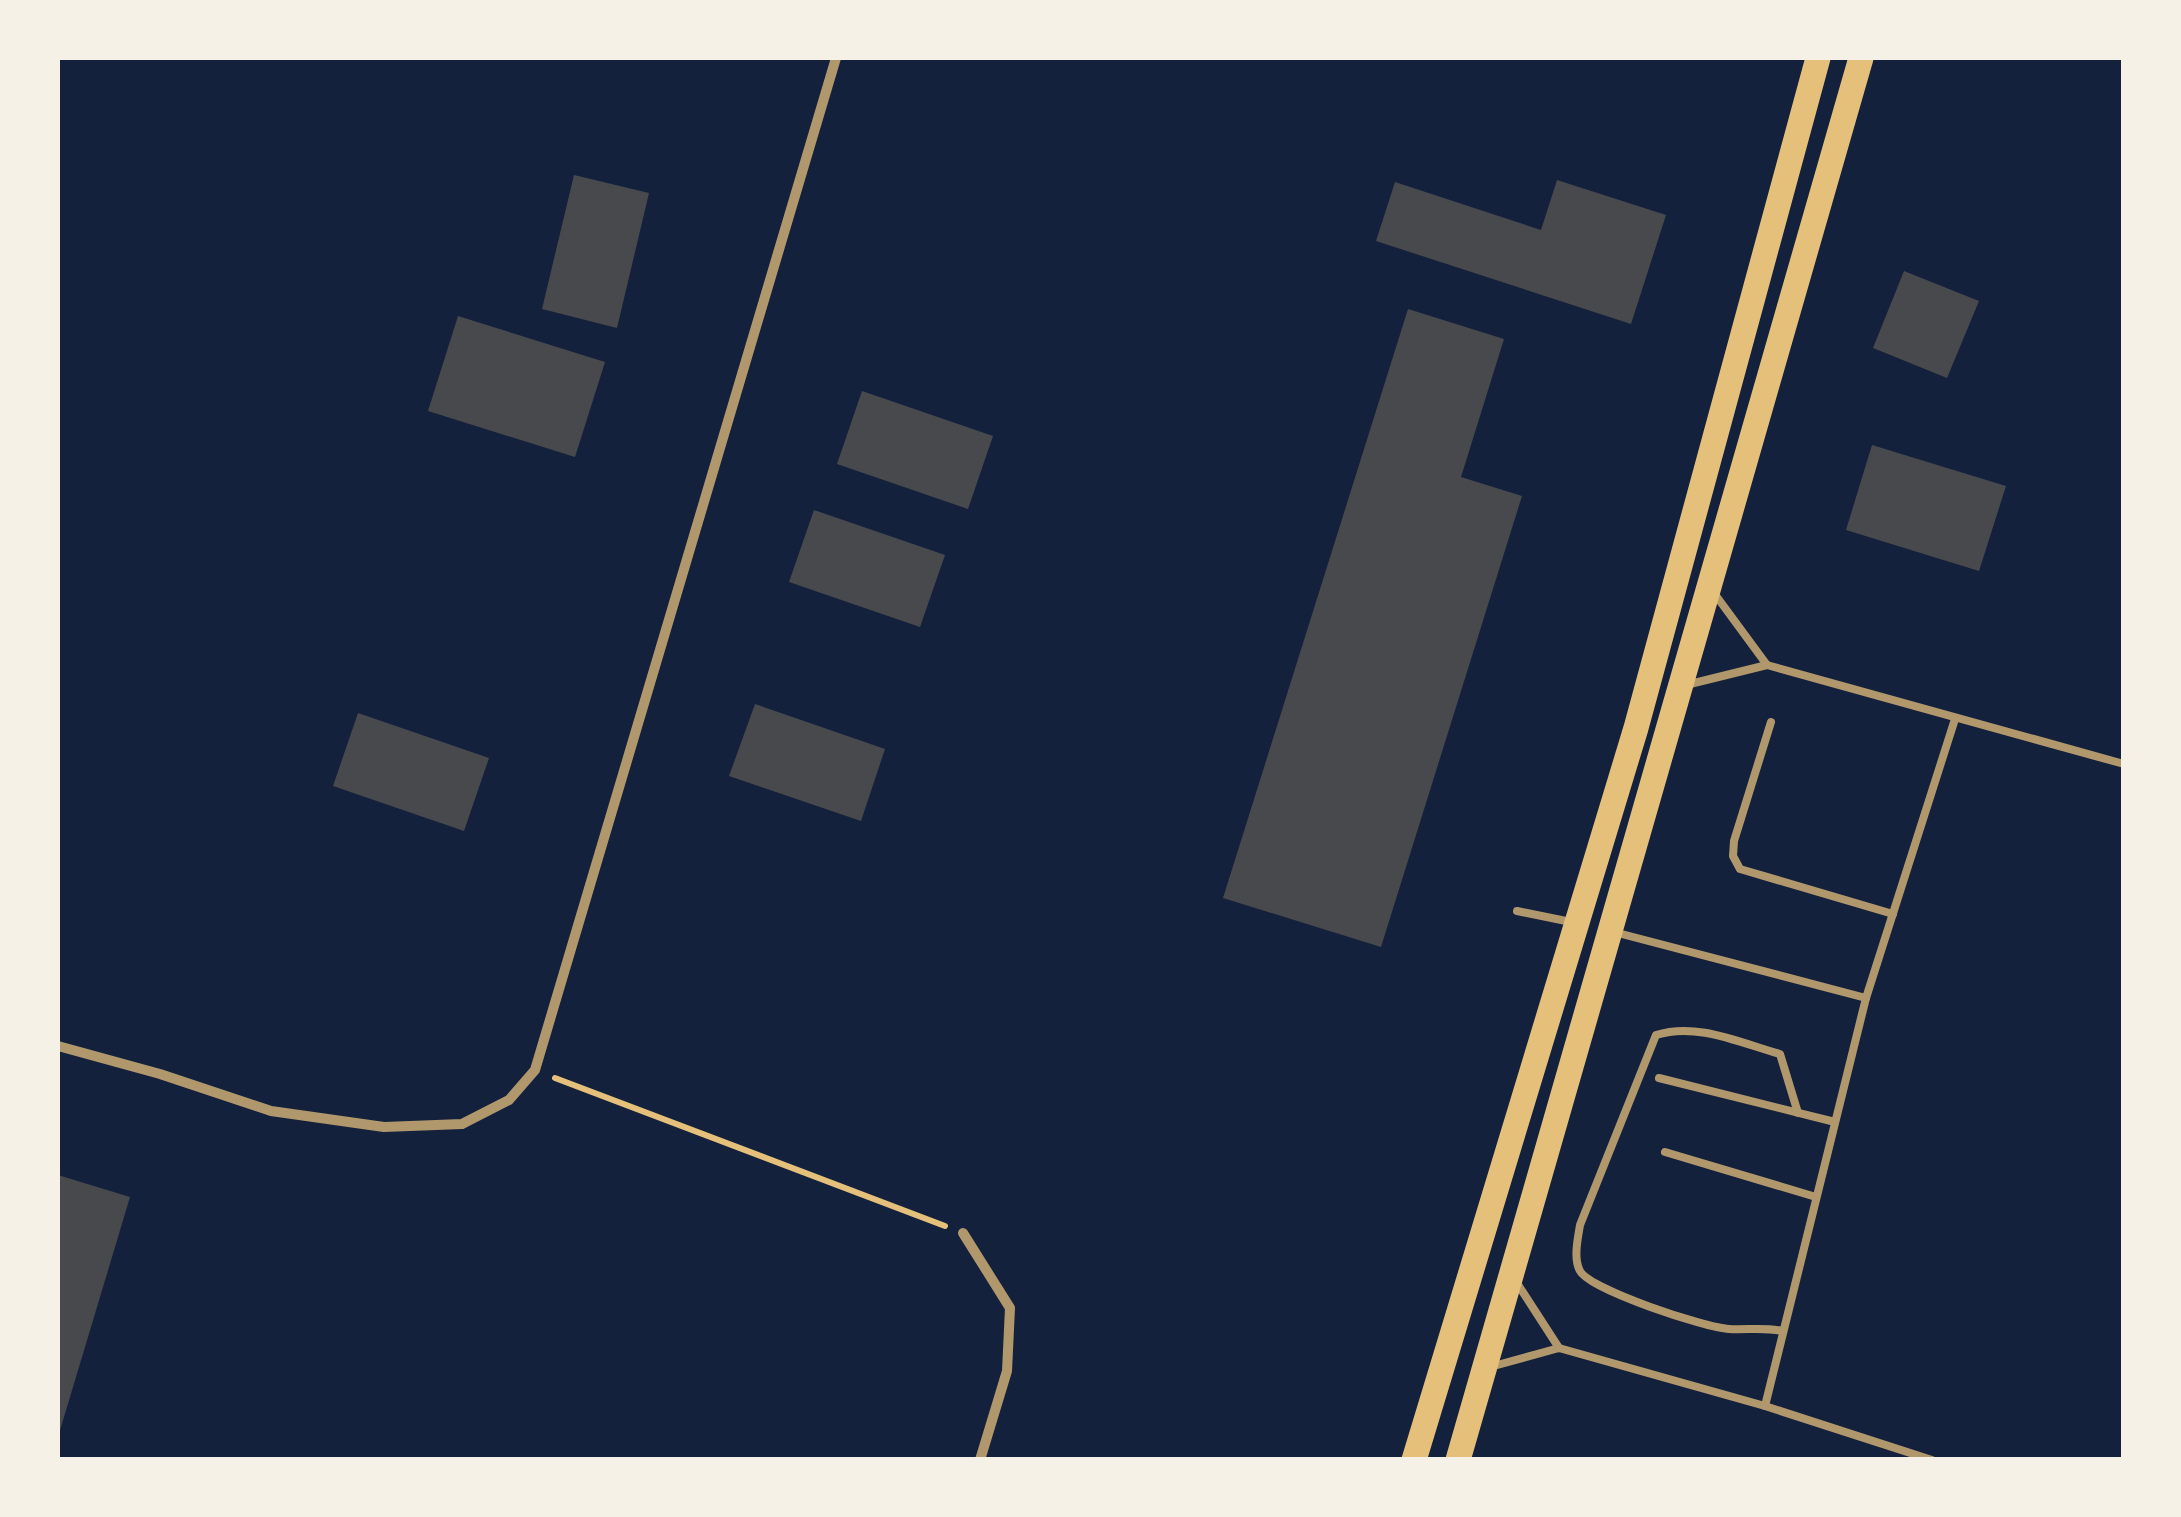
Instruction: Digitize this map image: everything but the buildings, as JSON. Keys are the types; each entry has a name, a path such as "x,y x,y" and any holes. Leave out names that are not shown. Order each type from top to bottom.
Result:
{"main road":[{"path":"1414,1460 1472,1258 1578,923 1818,58"},
{"path":"1458,1460 1861,58"}],"street":[{"path":"58,1046 271,1111 384,1127 462,1124 509,1100 535,1070 836,58"},
{"path":"963,1233 1010,1308 1007,1371 980,1460"}],"lane":[{"path":"1708,586 1768,665"},
{"path":"1682,686 1768,665 2124,764"},
{"path":"1764,1406 1866,998 1954,719"},
{"path":"1771,722 1734,841 1734,856 1740,869 1893,914"},
{"path":"1517,911 1578,923"},
{"path":"1612,931 1866,998"},
{"path":"1783,1331 1762,1326 1726,1329 1593,1285 1579,1270 1577,1252 1580,1225 1656,1035 1672,1030 1698,1030 1780,1054 1798,1113"},
{"path":"1659,1078 1835,1122"},
{"path":"1666,1152 1816,1196"},
{"path":"1513,1277 1559,1348"},
{"path":"1485,1369 1559,1348 1764,1406 1932,1460"}],"path":[{"path":"535,1070 963,1233"}]}
